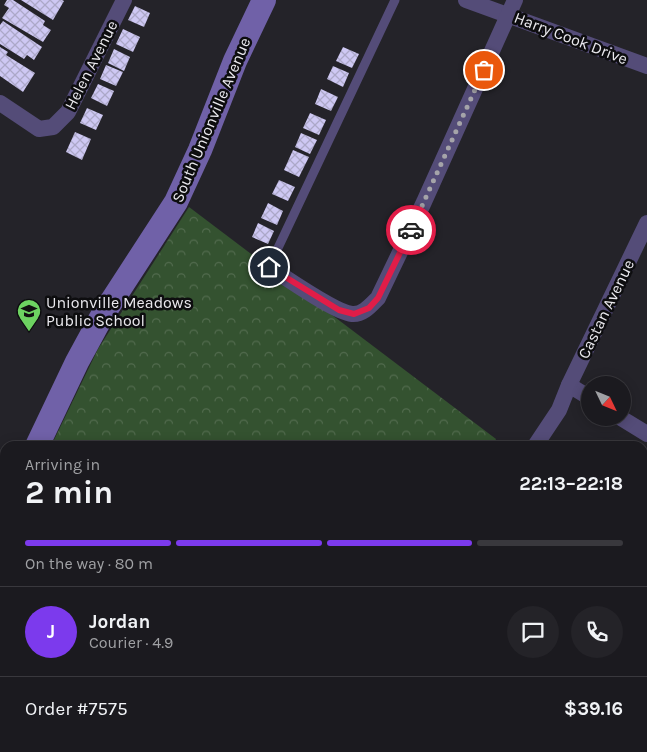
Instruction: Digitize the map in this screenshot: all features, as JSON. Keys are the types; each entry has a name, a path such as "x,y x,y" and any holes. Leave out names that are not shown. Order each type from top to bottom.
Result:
{"street":[{"name":"Helen Avenue","path":"0,103 39,129 53,127 68,112 124,0"},
{"name":"South Unionville Avenue","path":"38,441 98,322 176,202 200,150 235,61 264,0"},
{"name":"Harry Cook Drive","path":"466,0 512,7 647,66"},
{"path":"269,267 339,310 354,314 369,308 378,298 424,202 512,7"},
{"name":"Castan Avenue","path":"538,441 559,410 569,385 647,223"},
{"path":"569,385 581,392"},
{"path":"631,424 647,434"}],"lane":[{"path":"269,267 395,0"}],"green space":[{"path":"189,207 496,439 495,441 53,441 98,349"}],"building":[{"path":"7,0 13,0 45,21 43,25 51,30 43,42 2,18 9,8 4,5"},
{"path":"21,0 62,0 64,1 53,20"},
{"path":"135,6 150,13 144,27 128,20"},
{"path":"3,21 42,47 34,60 27,55 24,59 0,44 0,25"},
{"path":"123,29 140,37 133,52 116,44"},
{"path":"0,47 8,52 6,55 35,73 23,92 0,76"},
{"path":"343,47 359,54 352,68 336,61"},
{"path":"114,49 130,57 124,71 108,63"},
{"path":"106,65 123,72 116,86 100,79"},
{"path":"333,66 349,73 343,87 327,79"},
{"path":"98,84 114,91 107,106 91,98"},
{"path":"321,89 338,97 331,111 315,104"},
{"path":"87,108 103,115 96,130 80,123"},
{"path":"310,113 326,120 319,135 303,128"},
{"path":"75,132 91,139 82,160 66,152"},
{"path":"301,133 317,140 310,154 295,147"},
{"path":"293,150 309,157 299,177 284,170"},
{"path":"279,180 295,187 288,201 272,194"},
{"path":"268,203 283,211 277,225 261,218"},
{"path":"258,223 274,231 268,244 252,237"}],"way so far":[{"path":"411,230 484,70"}],"place":[{"name":"Unionville Meadows Public School","path":"29,332"}],"route":[{"path":"269,267 339,310 354,314 369,308 378,298 411,230"}]}
